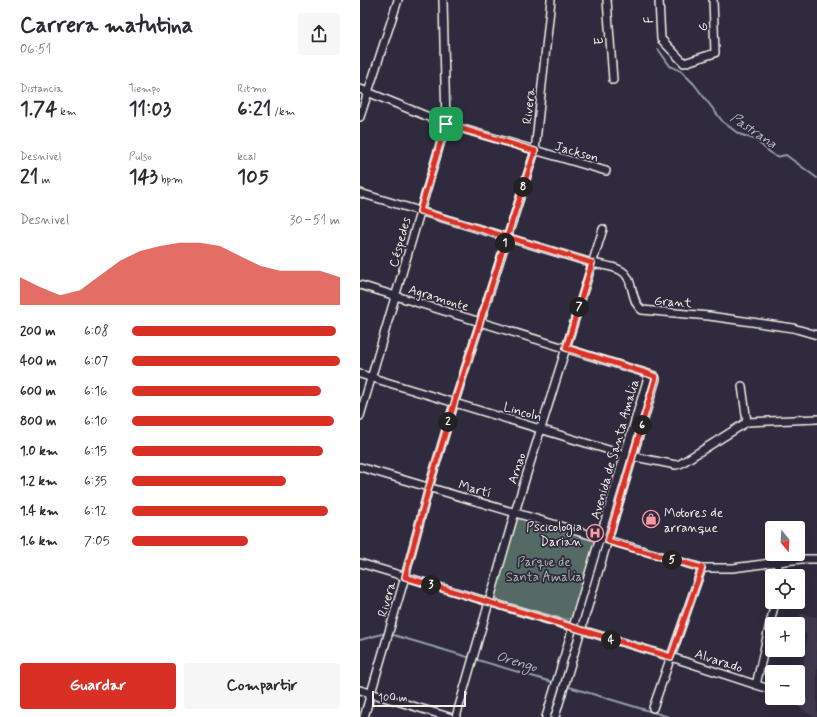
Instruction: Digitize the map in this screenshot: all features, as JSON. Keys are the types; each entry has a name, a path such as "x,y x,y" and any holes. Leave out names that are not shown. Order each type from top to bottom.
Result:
{"street":[{"path":"360,117 398,0"},
{"name":"Céspedes","path":"360,416 446,124 443,0"},
{"name":"Rivera","path":"364,717 454,404 535,151 551,0"},
{"name":"E","path":"607,0 613,80"},
{"name":"F","path":"660,0 661,39 684,63 715,53"},
{"name":"G","path":"712,0 715,53"},
{"name":"Jackson","path":"360,89 446,124 606,171"},
{"name":"Grant","path":"360,193 619,270 628,277 634,301 642,310 709,316 793,328 817,335"},
{"name":"Arnao","path":"456,717 476,653 515,512 604,228"},
{"name":"Agramonte","path":"360,285 649,374"},
{"name":"Lincoln","path":"360,374 454,404 625,455 676,465 680,464 747,422"},
{"name":"Avenida de Santa Amalia","path":"555,717 566,680 577,630 604,540 633,457 656,380 655,376 649,374 625,455 604,540"},
{"path":"742,386 747,422 817,419"},
{"name":"Martí","path":"360,467 702,568 733,568 817,559"},
{"path":"778,562 778,569"},
{"name":"Alvarado","path":"360,563 577,630 671,657 765,688"},
{"path":"653,708 702,568"},
{"path":"756,685 773,609"},
{"name":"Avenida de Santa Amalia","path":"546,717 558,677 577,630"},
{"path":"360,690 449,717"}],"shaded area":[{"path":"800,614 817,617 817,717 813,717 799,707 799,705 805,705 805,665 804,665 807,634 805,633 805,617 800,617"}],"green space":[{"name":"Parque de Santa Amalia","path":"523,517 591,537 595,541 574,615 570,619 565,619 498,600 495,597 494,592 516,518"}],"waterway":[{"name":"Pastrana","path":"658,49 670,66 681,71 694,84 723,122 739,134 754,139 776,157 786,155 817,178"},
{"name":"Orengo","path":"360,640 386,633"},
{"name":"Orengo","path":"390,634 562,685"},
{"name":"Orengo","path":"566,686 669,717"}],"place":[{"name":"Motores de arranque","path":"651,519"},
{"name":"Pscicologia Darian","path":"595,533"}],"route":[{"path":"446,124 420,211 507,237 429,487 405,577 671,657 702,568 608,541 656,377 566,348 592,263 507,237 535,151 446,124"}]}
